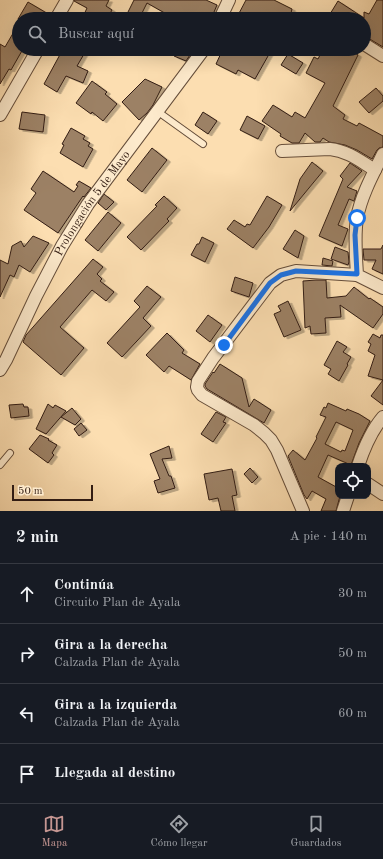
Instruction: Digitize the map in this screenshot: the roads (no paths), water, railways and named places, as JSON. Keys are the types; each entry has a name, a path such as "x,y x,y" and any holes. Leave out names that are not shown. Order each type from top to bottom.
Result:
{"street":[{"path":"60,12 67,0"},
{"path":"223,12 229,0"},
{"path":"371,48 383,56"},
{"path":"0,115 34,56"},
{"name":"Prolongación 5 de Mayo","path":"2,363 62,246 88,204 199,56"},
{"path":"282,151 337,150 345,152 375,170"},
{"path":"357,274 355,235 357,218 362,199 383,154"},
{"path":"303,511 277,450 271,440 264,432 254,425 202,395 197,387 198,381 213,358 270,283 281,275 296,271 357,274 383,288"},
{"path":"359,463 365,445 378,422 383,417"},
{"path":"371,486 383,494"},
{"path":"343,511 347,499"}],"lane":[{"path":"157,112 203,144"},
{"path":"0,465 10,453"}]}
